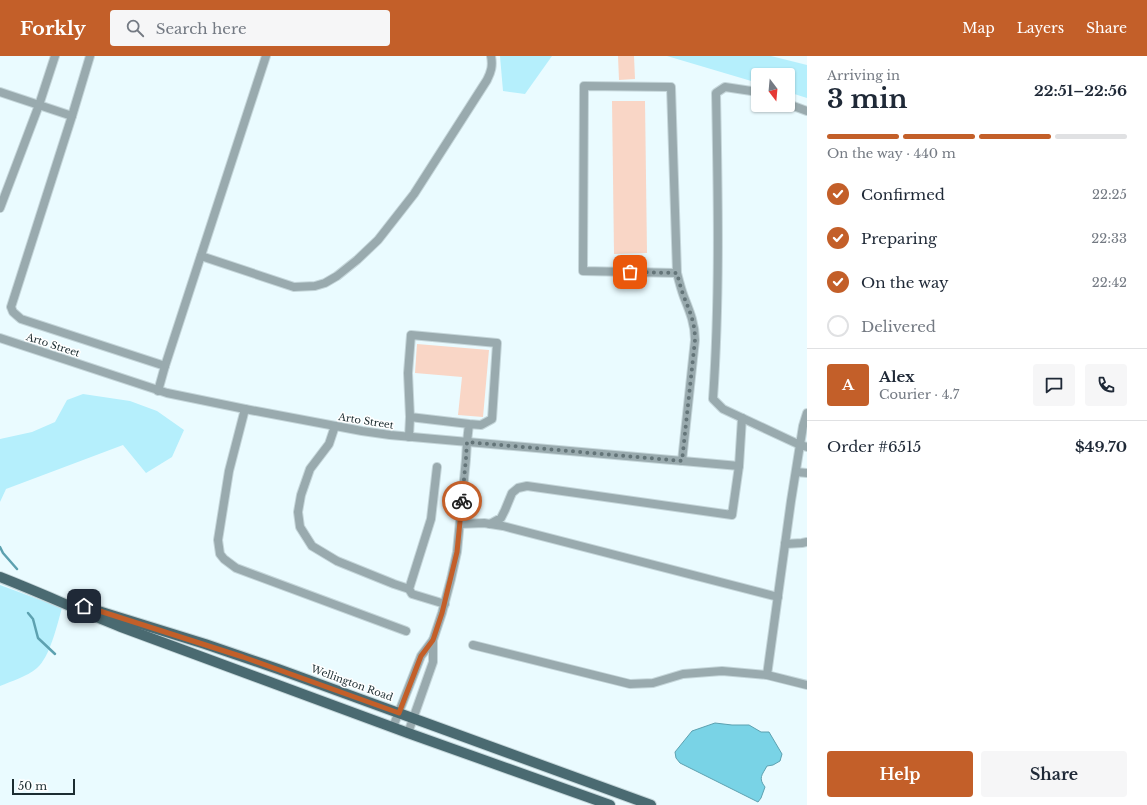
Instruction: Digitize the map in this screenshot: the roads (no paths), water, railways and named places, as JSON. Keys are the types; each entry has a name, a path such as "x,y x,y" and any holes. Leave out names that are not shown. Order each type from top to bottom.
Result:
{"main road":[{"name":"Wellington Road","path":"0,577 43,593 243,657 651,805"},
{"name":"Wellington Road","path":"43,593 121,627 393,728 610,805"}],"street":[{"path":"0,208 39,105 55,56"},
{"path":"90,56 11,307 13,312 21,319 165,366"},
{"path":"158,390 266,56"},
{"path":"201,256 294,287 316,286 337,276 378,240 414,194 487,80 491,71 491,56"},
{"path":"677,273 583,271 584,86 671,87 677,273 693,318 695,330 691,387 682,461"},
{"path":"751,91 725,87 716,93 718,205 717,337 713,399 723,409 804,446"},
{"path":"0,92 72,116"},
{"path":"795,107 807,111"},
{"path":"409,436 410,417 408,373 412,335 497,343 492,419 481,425 410,417"},
{"name":"Arto Street","path":"0,338 167,393 335,426 390,435 739,466"},
{"path":"245,409 229,471 218,540 220,554 236,568 406,631"},
{"path":"767,675 796,472 804,446 807,413"},
{"path":"490,524 501,518 506,510 512,493 518,488 527,486 732,516 739,466 742,418"},
{"path":"393,728 421,656 433,640 445,604 457,552 469,424"},
{"path":"335,426 329,444 310,470 301,495 298,512 300,527 312,546 337,561 409,589 412,594 445,604"},
{"path":"409,589 430,519 436,467"},
{"path":"796,472 807,473"},
{"path":"460,524 484,523 503,526 778,597"},
{"path":"785,544 807,542"},
{"path":"408,733 433,662 433,640"},
{"path":"473,645 630,684 653,683 683,674 722,671 767,675 807,685"}],"waterway":[{"path":"0,547 3,553 17,569"},
{"path":"28,613 33,619 38,638 55,654"}]}
